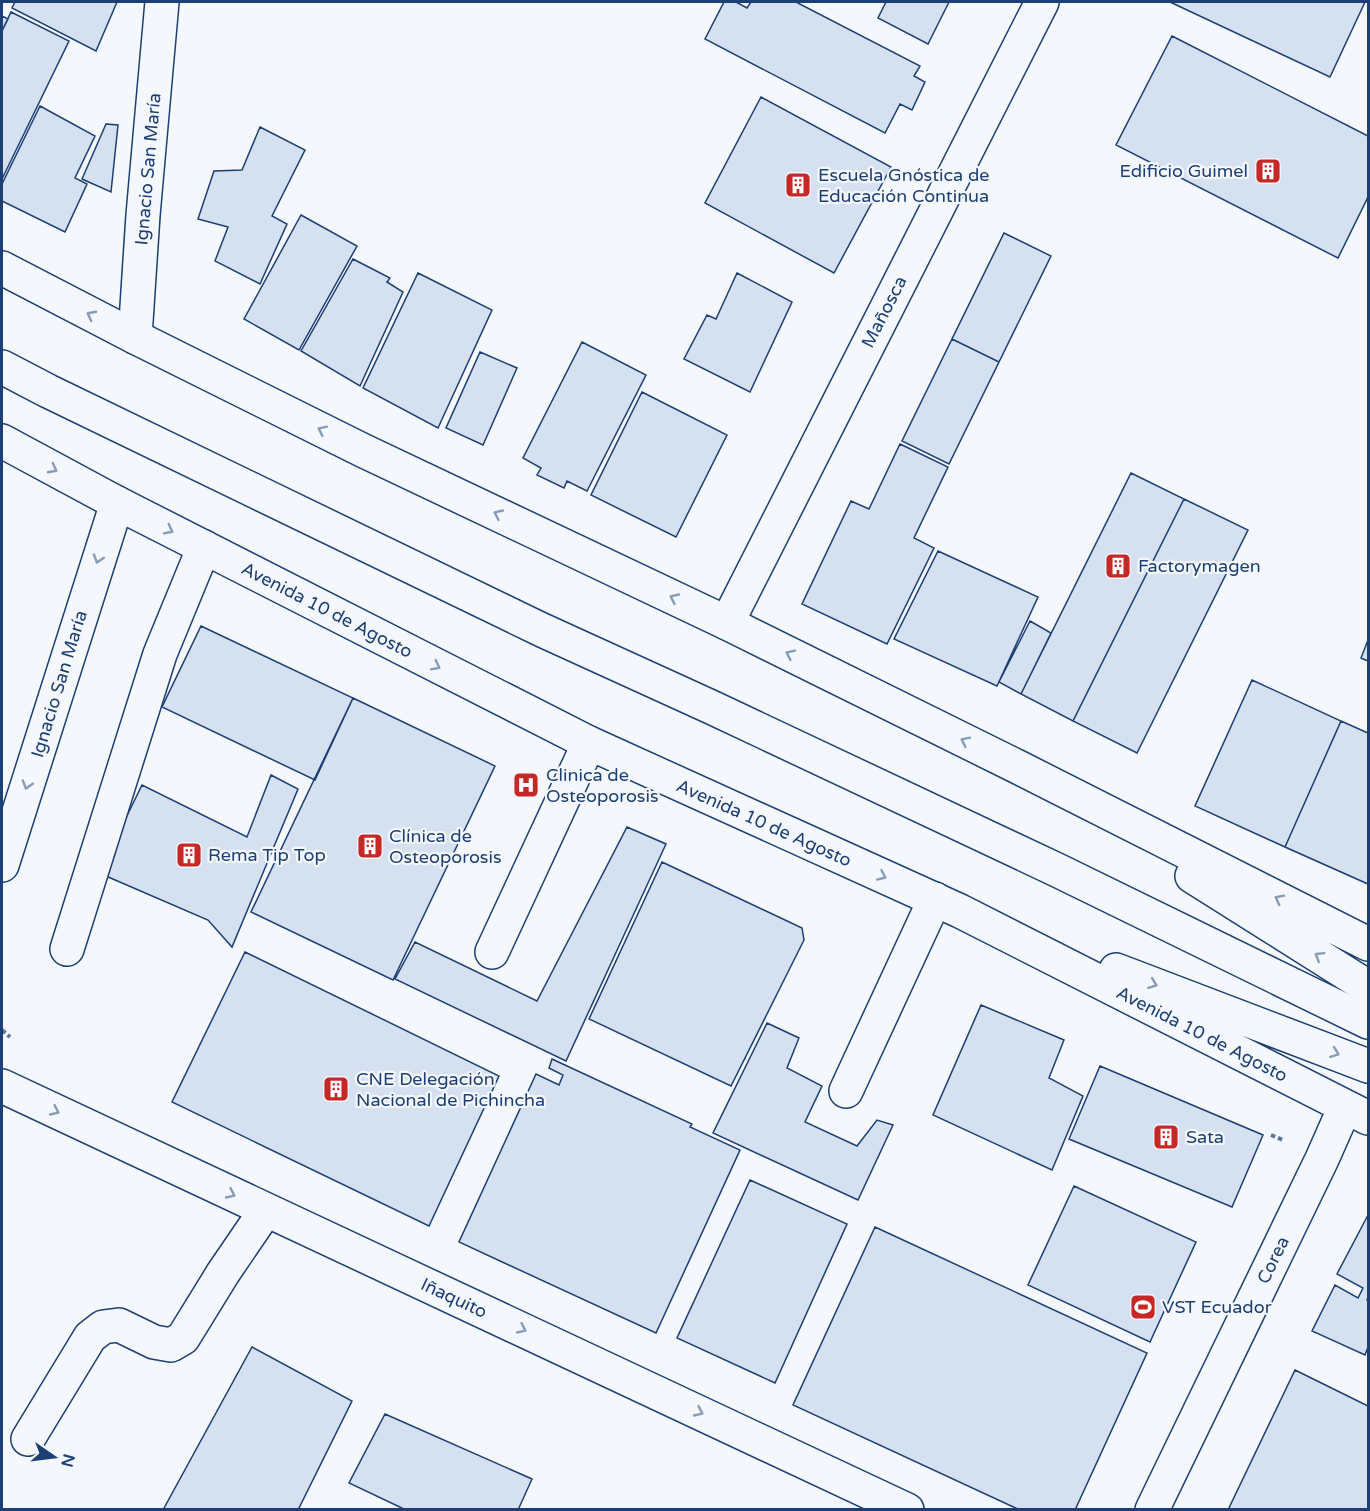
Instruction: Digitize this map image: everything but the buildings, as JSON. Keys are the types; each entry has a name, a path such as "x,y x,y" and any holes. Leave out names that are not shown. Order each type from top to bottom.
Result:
{"main road":[{"name":"Ignacio San María","path":"135,338 144,203 162,2"},
{"name":"Mañosca","path":"727,623 1042,2"},
{"path":"2,268 135,338 362,450 727,623 1368,944"},
{"path":"2,367 542,630 1057,870 1368,1022"},
{"name":"Avenida 10 de Agosto","path":"2,441 117,503 589,743 948,905 1357,1112"},
{"name":"Ignacio San María","path":"2,865 117,503"},
{"path":"67,949 160,654 204,547"},
{"path":"492,952 589,743"},
{"path":"1018,767 1368,987"},
{"path":"846,1091 948,905 1368,1066"},
{"name":"Iñaquito","path":"2,1086 907,1509"},
{"name":"Corea","path":"1152,1509 1322,1159 1357,1112"},
{"path":"28,1439 90,1337 103,1327 119,1325 154,1342 171,1345 183,1338 223,1273 266,1210"}],"path":[{"path":"2,1030 10,1037"},
{"path":"1271,1135 1284,1140"}],"place":[{"name":"Edificio Guimel","path":"1268,171"},
{"name":"Escuela Gnóstica de Educación Continua","path":"798,185"},
{"name":"Factorymagen","path":"1118,566"},
{"name":"Clinica de Osteoporosis","path":"526,785"},
{"name":"Clínica de Osteoporosis","path":"370,846"},
{"name":"Rema Tip Top","path":"189,855"},
{"name":"CNE Delegación Nacional de Pichincha","path":"336,1089"},
{"name":"Sata","path":"1166,1137"},
{"name":"VST Ecuador","path":"1143,1307"}]}
